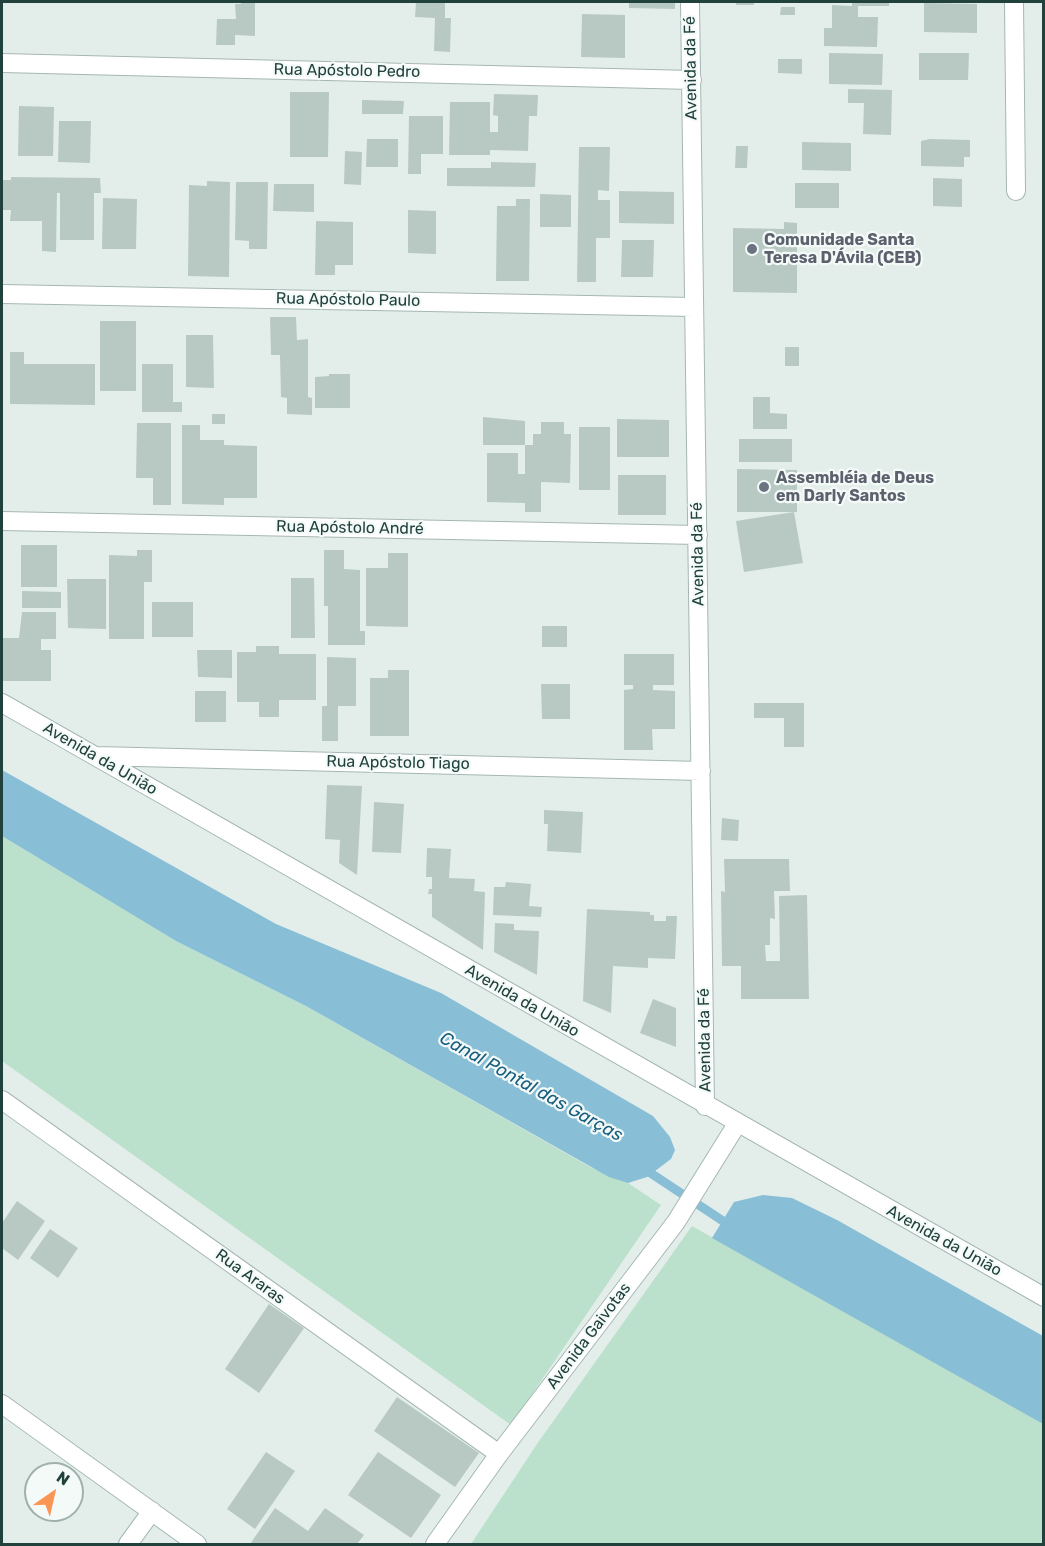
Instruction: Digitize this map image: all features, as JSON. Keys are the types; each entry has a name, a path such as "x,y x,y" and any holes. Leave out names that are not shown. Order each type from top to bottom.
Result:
{"street":[{"name":"Avenida da Fé","path":"690,2 705,1106"},
{"path":"1014,2 1016,191"},
{"name":"Rua Apóstolo Pedro","path":"2,63 692,80"},
{"name":"Rua Apóstolo Paulo","path":"2,294 694,307"},
{"name":"Rua Apóstolo André","path":"2,521 698,535"},
{"name":"Avenida da União","path":"2,703 705,1106 1044,1297"},
{"name":"Rua Apóstolo Tiago","path":"95,756 701,771"},
{"name":"Rua Araras","path":"2,1100 499,1455"},
{"name":"Avenida Gaivotas","path":"435,1545 499,1455 676,1222 737,1124"},
{"path":"2,1404 197,1545"},
{"path":"128,1545 152,1511"}],"green space":[{"path":"2,836 176,941 306,1006 590,1167 628,1183 661,1205 511,1425 2,1061"},
{"path":"692,1226 1043,1424 1043,1544 471,1544 537,1444"}],"water":[{"path":"2,770 276,924 441,993 653,1116 670,1137 675,1150 671,1159 647,1177 628,1183 609,1177 306,1006 176,941 2,836"},
{"path":"763,1195 792,1198 837,1220 1043,1336 1043,1424 712,1238 734,1202"}],"building":[{"path":"241,2 255,2 255,36 235,35 235,45 216,45 217,19 236,19 235,4 241,4"},
{"path":"416,2 445,2 445,18 451,18 450,52 434,51 435,18 415,17"},
{"path":"629,2 675,2 675,9 629,8"},
{"path":"736,2 754,2 754,5 736,5"},
{"path":"852,2 889,2 889,6 858,6 858,17 878,17 877,47 824,46 824,28 832,28 832,5 852,6"},
{"path":"924,3 977,4 977,33 924,32"},
{"path":"781,7 795,7 795,15 780,15"},
{"path":"582,14 625,15 625,58 581,57"},
{"path":"829,53 883,54 882,85 829,84"},
{"path":"919,53 969,53 968,80 919,80"},
{"path":"778,59 802,59 802,74 778,73"},
{"path":"848,89 892,90 891,135 863,134 864,103 848,103"},
{"path":"290,92 329,92 328,157 290,157"},
{"path":"494,94 538,95 537,116 529,116 528,151 490,150 490,155 449,155 450,102 490,102 490,132 498,132 498,116 493,115"},
{"path":"362,100 404,101 403,114 362,114"},
{"path":"19,106 54,107 53,156 18,156"},
{"path":"409,116 443,116 443,154 421,154 421,174 408,174"},
{"path":"59,121 91,121 90,163 58,162"},
{"path":"367,139 398,139 398,167 366,167"},
{"path":"930,139 970,140 970,157 964,157 964,167 921,166 921,141"},
{"path":"802,142 851,143 851,171 802,170"},
{"path":"736,146 748,146 747,168 735,168"},
{"path":"579,147 610,147 609,191 598,190 598,200 610,200 610,238 596,238 596,282 577,282"},
{"path":"345,151 362,152 361,185 344,184"},
{"path":"491,162 536,163 535,187 447,186 447,168 491,168"},
{"path":"11,177 100,178 101,193 94,193 94,240 60,240 60,193 57,193 56,252 42,251 42,221 10,221 11,210 2,210 2,180 11,180"},
{"path":"933,178 962,179 962,207 933,206"},
{"path":"207,181 230,182 229,277 188,276 189,185 207,186"},
{"path":"236,182 268,182 267,249 249,249 249,241 235,240"},
{"path":"795,183 839,183 839,208 795,208"},
{"path":"274,184 314,184 314,212 273,211"},
{"path":"619,191 674,192 674,224 619,223"},
{"path":"540,194 571,195 571,227 540,227"},
{"path":"103,198 137,199 136,249 102,249"},
{"path":"516,199 530,199 529,281 496,281 497,206 516,206"},
{"path":"408,210 436,211 436,254 408,253"},
{"path":"316,221 353,222 353,265 335,265 335,275 315,275"},
{"path":"784,222 797,223 797,293 733,292 733,228 784,229"},
{"path":"622,240 654,240 653,277 621,277"},
{"path":"270,317 296,317 297,340 308,339 308,397 312,398 312,415 287,414 287,398 281,397 280,355 271,355"},
{"path":"100,321 136,321 136,391 100,391"},
{"path":"186,335 213,335 214,388 186,387"},
{"path":"785,347 799,347 799,366 785,366"},
{"path":"10,352 24,352 24,364 95,364 95,405 10,404"},
{"path":"142,364 173,364 173,402 182,402 182,412 142,412"},
{"path":"329,374 350,374 350,408 315,408 315,377 329,376"},
{"path":"753,397 770,397 770,413 787,414 787,429 753,429"},
{"path":"212,414 225,414 225,424 212,424"},
{"path":"483,417 525,421 525,445 483,445"},
{"path":"617,419 669,420 669,457 617,457"},
{"path":"541,422 564,422 564,434 571,434 570,483 541,482 541,512 525,512 525,503 487,502 487,453 518,453 518,474 525,474 525,445 533,445 533,434 541,434"},
{"path":"137,423 171,423 171,505 153,505 153,478 136,478"},
{"path":"182,425 200,425 200,440 224,440 224,445 257,446 257,498 224,498 224,505 182,504"},
{"path":"579,427 610,427 610,490 579,490"},
{"path":"739,439 792,439 792,462 739,462"},
{"path":"737,469 797,470 797,512 737,512"},
{"path":"618,475 666,475 666,515 618,515"},
{"path":"794,512 803,563 744,572 736,521"},
{"path":"21,545 57,545 57,587 21,587"},
{"path":"137,550 152,550 152,582 144,582 144,639 109,639 109,555 137,556"},
{"path":"324,550 344,550 344,569 360,570 360,631 365,631 365,645 328,645 328,606 324,606"},
{"path":"388,553 408,553 408,627 366,626 366,568 388,568"},
{"path":"291,578 314,578 315,638 291,638"},
{"path":"67,579 106,579 106,629 68,628"},
{"path":"22,591 61,592 61,608 22,608"},
{"path":"152,602 193,602 193,637 152,637"},
{"path":"22,612 56,612 56,639 41,639 41,650 51,650 51,681 2,681 2,638 19,638"},
{"path":"542,626 567,626 567,647 542,647"},
{"path":"256,646 279,646 279,654 316,654 316,700 279,700 279,717 259,717 259,702 237,702 237,652 256,652"},
{"path":"197,650 232,650 232,678 198,677"},
{"path":"624,654 674,654 674,685 653,685 653,690 675,691 675,729 652,729 653,750 624,750 624,690 633,689 633,685 624,685"},
{"path":"327,657 356,658 356,706 338,706 338,741 322,741 322,706 327,706"},
{"path":"388,670 409,670 409,736 370,736 370,678 388,678"},
{"path":"541,684 570,684 570,719 542,719"},
{"path":"195,691 226,691 226,722 195,722"},
{"path":"754,703 804,703 804,747 784,747 784,718 754,718"},
{"path":"327,785 362,786 357,875 339,863 340,840 325,839"},
{"path":"374,802 404,804 401,853 372,852"},
{"path":"544,810 583,812 581,853 547,851 548,824 544,824"},
{"path":"722,818 739,820 738,841 721,840"},
{"path":"427,848 451,849 449,878 475,879 474,891 485,892 483,950 432,917 432,894 428,894 429,889 432,889 432,877 426,877"},
{"path":"724,859 789,859 790,891 774,891 775,919 770,918 770,945 765,945 766,961 780,961 779,896 807,895 809,999 741,999 741,966 722,966 721,891 725,892"},
{"path":"506,882 531,884 529,906 542,907 541,917 493,915 494,887 505,887"},
{"path":"587,909 650,912 650,915 654,915 654,921 666,921 666,916 677,916 675,959 648,958 648,968 613,966 611,1013 583,1001"},
{"path":"495,923 514,924 514,930 539,931 537,975 494,952"},
{"path":"653,999 676,1008 676,1047 640,1033"},
{"path":"17,1201 45,1221 18,1260 2,1248 2,1223"},
{"path":"50,1229 78,1248 58,1278 30,1258"},
{"path":"269,1304 304,1328 259,1393 225,1369"},
{"path":"397,1397 479,1453 455,1487 374,1431"},
{"path":"266,1452 295,1471 255,1529 227,1509"},
{"path":"378,1452 441,1495 411,1538 348,1495"},
{"path":"275,1508 308,1531 325,1508 364,1535 357,1544 250,1544"}],"waterway":[{"name":"Canal Pontal das Garças","path":"643,1168 732,1227"}],"place":[{"name":"Comunidade Santa Teresa D'Ávila (CEB)","path":"752,249"},
{"name":"Assembléia de Deus em Darly Santos","path":"764,487"}]}
